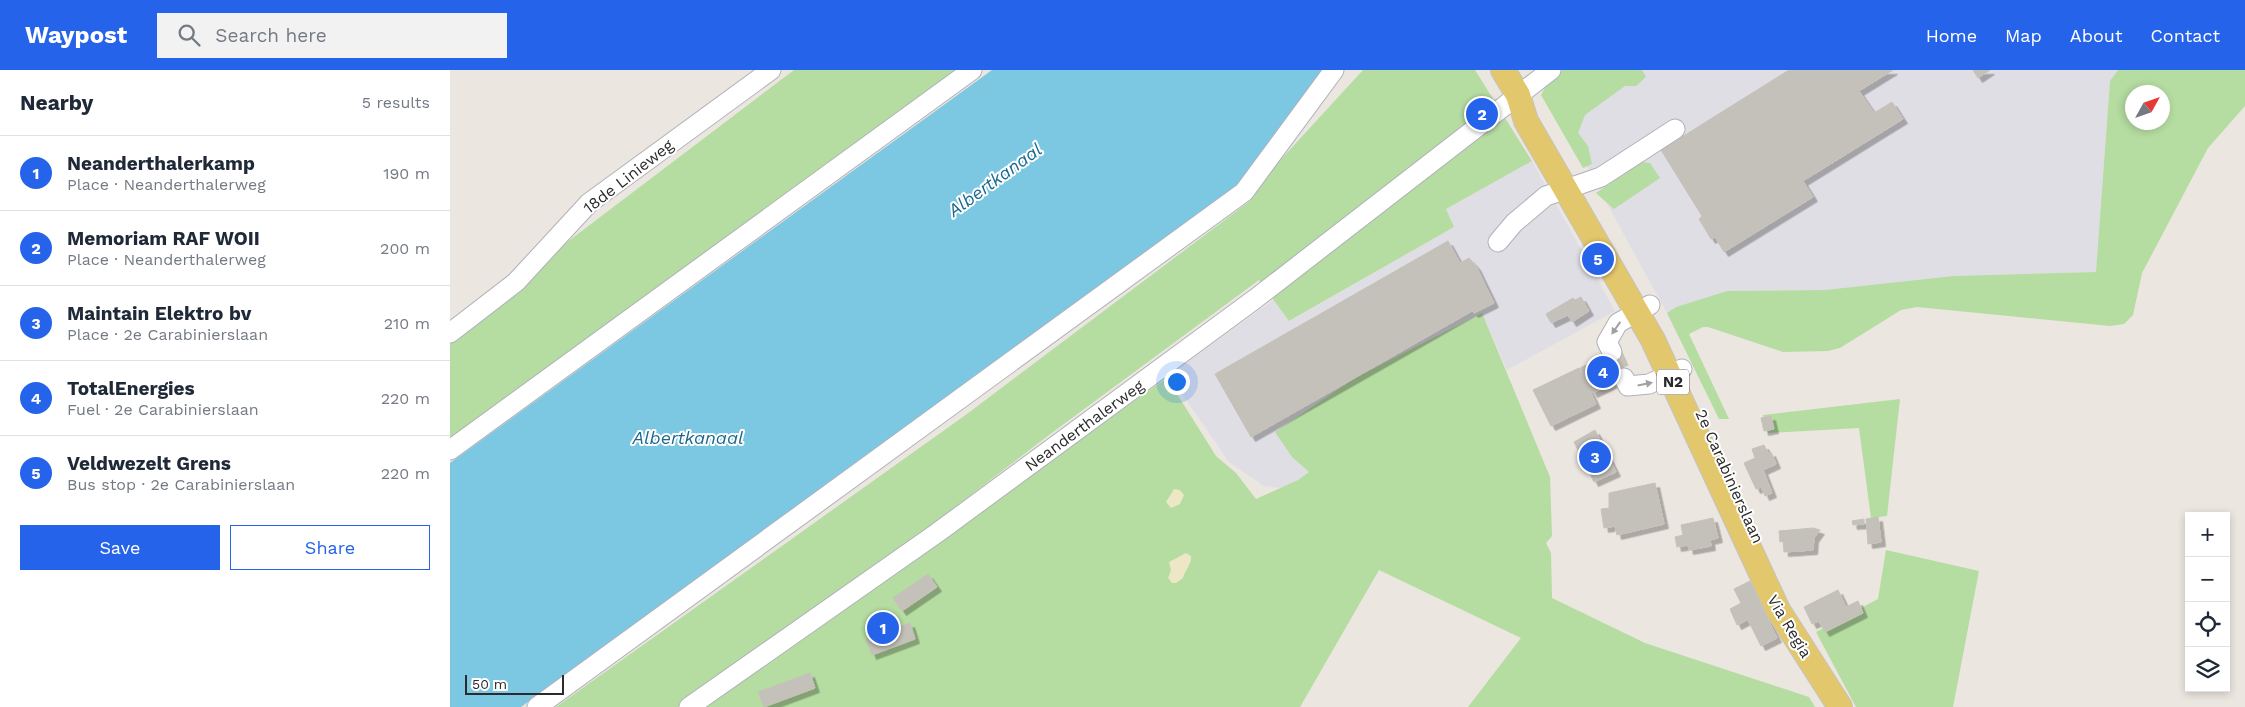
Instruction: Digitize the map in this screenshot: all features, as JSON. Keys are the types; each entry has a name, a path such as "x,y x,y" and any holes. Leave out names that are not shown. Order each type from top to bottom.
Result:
{"main road":[{"name":"2e Carabinierslaan","path":"1503,70 1518,95 1537,114 1573,187 1644,308 1676,372 1767,574"},
{"name":"Via Regia","path":"1767,574 1840,707"}],"street":[{"name":"18de Linieweg","path":"450,333 516,282 589,203 771,70"},
{"path":"450,450 972,70"},
{"path":"537,707 1244,192 1334,70"},
{"name":"Neanderthalerweg","path":"689,707 938,533 1255,298 1551,70"},
{"path":"1498,242 1514,223 1546,196 1602,177 1675,128"},
{"path":"1612,352 1607,342 1618,323 1644,308"},
{"path":"1624,378 1628,386 1649,384 1676,372"}],"shaded area":[{"path":"1565,70 2118,70 2110,81 2096,272 1953,276 1825,290 1727,291 1676,307 1667,313 1543,87"},
{"path":"1532,161 1615,311 1507,370 1482,313 1276,432 1292,457 1309,472 1298,480 1282,488 1264,486 1229,462 1169,375 1275,299 1290,321 1454,227 1446,209"}],"green space":[{"path":"794,70 965,70 450,443 450,331"},
{"path":"1363,70 1475,70 1532,161 1446,209 1454,227 1289,321 1259,280 1053,432 694,707 556,707 967,414 1250,201 1274,167"},
{"path":"1560,70 1642,70 1646,77 1636,86 1625,86 1585,115 1578,133 1588,146 1592,164 1583,168 1541,95 1551,77"},
{"path":"2118,70 2245,70 2245,106 2208,148 2142,273 2133,315 2124,324 2110,326 1917,307 1901,310 1840,348 1828,351 1783,352 1703,327 1689,334 1729,419 1719,419 1667,313 1676,307 1727,291 1825,290 1953,276 2096,272 2110,81"},
{"path":"1642,162 1650,163 1660,178 1614,209 1596,193"},
{"path":"1482,313 1550,477 1552,536 1546,543 1551,553 1552,598 1645,643 1809,697 1815,707 1468,707 1521,638 1379,570 1300,707 704,707 919,551 1167,378 1216,456 1236,473 1256,499 1298,480 1309,472 1292,457 1275,432 1355,378"},
{"path":"1900,399 1887,516 1871,518 1859,428 1768,433 1763,415"},
{"path":"1886,550 1979,571 1953,707 1856,707 1816,632 1878,599"}],"sand":[{"path":"1174,489 1180,490 1184,495 1180,504 1171,508 1166,502"},
{"path":"1186,553 1191,556 1191,559 1183,578 1176,583 1172,583 1168,578 1171,570 1169,562"}],"water":[{"name":"Albertkanaal","path":"992,70 1327,70 1244,181 521,707 450,707 450,463"}],"building":[{"path":"1789,70 1893,70 1859,91 1874,113 1892,102 1903,119 1803,181 1813,197 1724,252 1715,237 1711,239 1699,219 1702,216 1661,150"},
{"path":"1973,70 1990,70 1978,78"},
{"path":"1448,241 1460,263 1469,258 1476,266 1494,303 1474,313 1472,311 1251,437 1215,374"},
{"path":"1581,297 1589,311 1572,322 1568,315 1551,323 1546,314 1573,298 1575,300"},
{"path":"1613,352 1626,377 1593,393 1580,368"},
{"path":"1579,368 1596,404 1551,426 1533,390"},
{"path":"1771,416 1774,429 1764,431 1761,418"},
{"path":"1595,430 1616,472 1594,482 1574,442"},
{"path":"1764,445 1768,453 1771,452 1776,464 1763,470 1772,493 1765,496 1761,487 1756,489 1744,463 1755,458 1752,449"},
{"path":"1655,483 1664,524 1617,535 1615,526 1604,528 1601,509 1609,508 1609,493"},
{"path":"1878,517 1881,542 1868,544 1866,519"},
{"path":"1713,518 1718,538 1710,540 1711,546 1689,550 1688,545 1677,547 1675,537 1683,535 1681,525"},
{"path":"1864,519 1864,524 1853,525 1852,521"},
{"path":"1813,528 1820,530 1814,538 1813,550 1784,552 1783,541 1780,542 1779,531"},
{"path":"928,574 937,587 902,611 893,598"},
{"path":"1750,581 1764,611 1737,625 1730,609 1741,603 1734,589"},
{"path":"1838,590 1846,607 1858,601 1863,613 1825,632 1819,621 1812,624 1804,607"},
{"path":"1764,611 1777,638 1761,646 1748,620"},
{"path":"910,623 915,639 872,655 866,639"},
{"path":"810,673 815,688 764,707 758,692"}],"tunnel":[{"path":"1612,352 1624,378"}],"place":[{"name":"Memoriam RAF WOII","path":"1482,114"},
{"name":"Veldwezelt Grens","path":"1598,259"},
{"name":"TotalEnergies","path":"1603,372"},
{"name":"Maintain Elektro bv","path":"1595,457"},
{"name":"Neanderthalerkamp","path":"883,628"}]}
